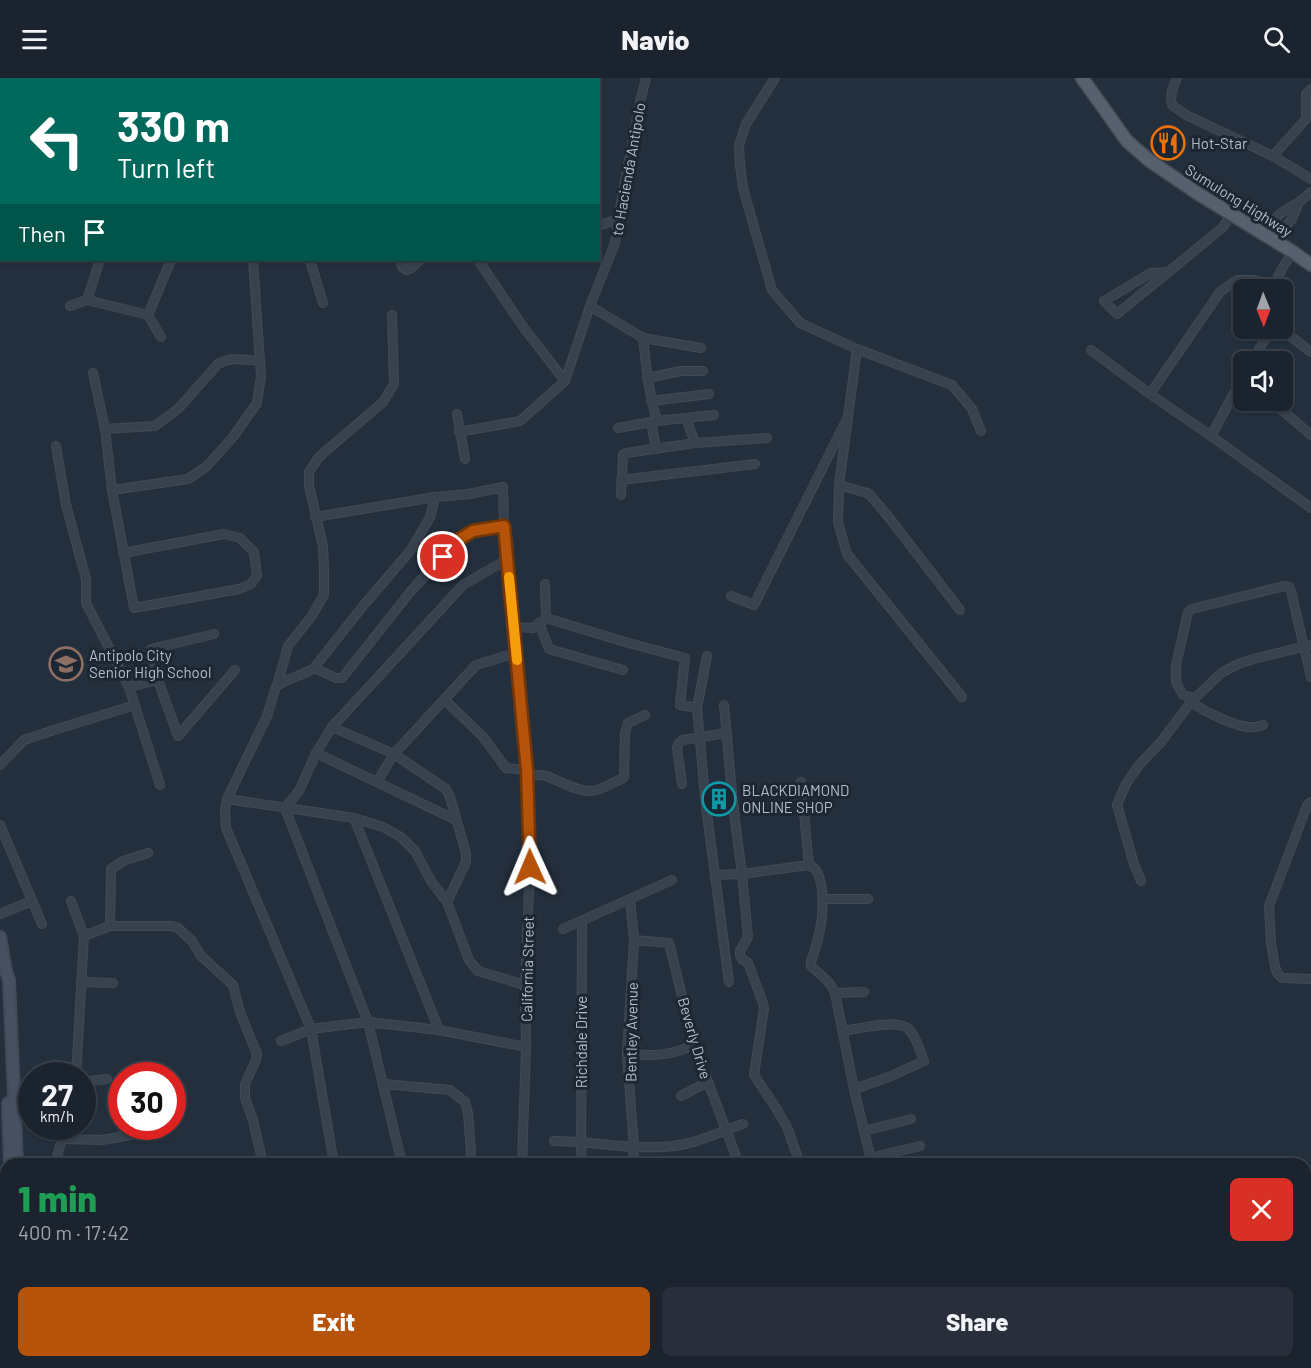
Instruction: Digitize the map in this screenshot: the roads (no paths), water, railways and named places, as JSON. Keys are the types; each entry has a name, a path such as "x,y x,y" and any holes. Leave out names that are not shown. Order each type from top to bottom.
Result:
{"main road":[{"name":"Sumulong Highway","path":"1082,78 1127,141 1150,162 1311,265"},
{"path":"0,937 16,1158"},
{"path":"10,1158 12,1120"}],"street":[{"name":"to Hacienda Antipolo","path":"459,432 520,421 565,381 590,306 615,243 639,102 646,78"},
{"path":"775,78 746,124 739,145 743,188 772,290 800,323 857,349 952,385 972,409 981,431"},
{"path":"1177,78 1172,91 1172,105 1186,115 1272,156 1311,179"},
{"path":"1272,156 1306,119 1306,94 1311,89"},
{"path":"1262,233 1281,213 1311,192"},
{"path":"1274,240 1292,219 1299,202"},
{"path":"1168,272 1151,273 1104,301 1117,314 1222,228 1232,214"},
{"path":"600,225 618,219"},
{"path":"1278,279 1293,252"},
{"path":"87,300 100,261"},
{"path":"148,315 171,261"},
{"path":"112,490 188,479 207,466 257,403 261,376 253,261"},
{"path":"310,261 323,303"},
{"path":"400,261 407,270 419,261"},
{"path":"479,261 524,328 565,381"},
{"path":"1150,394 1220,292 1233,283"},
{"path":"70,306 87,300 148,315 161,337"},
{"path":"590,306 642,338 701,348"},
{"path":"333,1158 311,1029 226,828 225,811 227,799 267,716 288,646 311,617 324,595 323,546 309,486 309,472 319,457 383,402 394,384 392,315"},
{"path":"642,338 656,449"},
{"path":"1293,338 1311,352"},
{"path":"857,349 839,485 838,522 847,554 962,697"},
{"path":"1091,350 1311,508"},
{"path":"105,429 155,426 178,409 212,369 224,361 234,359 260,361"},
{"path":"647,378 681,371 703,371"},
{"path":"93,373 105,429 112,490 123,553 134,608 239,589 251,584 257,576 254,552 240,538 224,534 123,553"},
{"path":"651,401 709,394"},
{"path":"1211,436 1233,395"},
{"path":"1283,411 1311,435"},
{"path":"457,414 465,459"},
{"path":"731,596 753,604 850,414"},
{"path":"618,428 714,415"},
{"path":"686,418 695,443"},
{"path":"621,495 623,455 626,453 695,443 767,438"},
{"path":"56,446 66,505 86,579 86,603 129,687 160,785"},
{"path":"621,480 755,464"},
{"path":"839,485 870,495 960,610"},
{"name":"California Street","path":"435,497 470,494 503,487 504,526 527,773 530,867 525,985 526,1047 522,1158"},
{"path":"276,687 314,668 411,550 430,517 435,497 315,517"},
{"path":"314,668 336,678 342,678 411,591 458,540 473,531 504,526"},
{"path":"285,808 299,791 316,753 332,728 463,585 508,559"},
{"path":"544,584 543,621 549,649 622,670"},
{"path":"1263,725 1252,728 1233,723 1205,711 1193,700 1183,695 1176,682 1176,665 1188,614 1191,610 1286,586 1292,591 1307,646 1311,677"},
{"path":"514,627 533,628 543,621 685,658 680,705 697,708"},
{"path":"214,634 151,649 158,680 178,736 236,670"},
{"path":"1141,881 1117,805 1126,784 1139,765 1161,742 1193,700 1221,673 1257,658 1307,646"},
{"path":"377,782 394,754 476,665 516,653"},
{"path":"707,657 697,708 706,807 729,981"},
{"path":"129,687 158,680"},
{"path":"444,699 483,736 506,768 547,776 588,791 594,791 624,777 625,733 628,723 645,715"},
{"path":"0,765 24,740 135,705"},
{"path":"724,705 748,937 740,955 748,963 764,1008 754,1075 777,1108 787,1127 798,1158"},
{"path":"332,728 394,754 446,789 466,853 466,862 447,902"},
{"path":"682,784 677,745 680,741 727,733"},
{"path":"316,753 456,820"},
{"path":"801,782 809,865"},
{"path":"227,799 354,818 382,827 401,837 415,851 431,881 447,902 469,960 478,971 525,985"},
{"path":"1311,802 1307,806 1269,906 1271,943 1278,974 1282,978 1311,980"},
{"path":"706,807 733,804"},
{"path":"285,808 368,1022 401,1158"},
{"path":"354,818 439,1030"},
{"path":"0,825 42,924"},
{"path":"110,926 111,869 123,861 148,853"},
{"path":"715,875 742,874 809,865 813,866 817,872 822,899 820,932 811,966 832,985 835,993 870,1158"},
{"path":"564,929 672,880"},
{"name":"Bentley Avenue","path":"630,899 634,940 627,1054 633,1158"},
{"path":"822,899 868,899"},
{"path":"0,914 32,901"},
{"path":"71,901 84,936 77,1062"},
{"name":"Richdale Drive","path":"581,1158 582,921"},
{"path":"84,936 110,926 172,926 178,928 192,941 201,956 233,985 240,1012 257,1054 245,1084 245,1098 253,1120 262,1158"},
{"name":"Beverly Drive","path":"634,940 669,944 694,1045 737,1158"},
{"path":"81,982 113,983"},
{"path":"835,993 864,992"},
{"path":"281,1041 311,1029 368,1022 439,1030 526,1047"},
{"path":"843,1031 896,1024 908,1028 924,1061 889,1077 854,1089"},
{"path":"627,1054 661,1056 679,1052 694,1045"},
{"path":"96,1080 108,1079"},
{"path":"681,1096 708,1082"},
{"path":"384,1084 450,1090 465,1102 471,1142 470,1158"},
{"path":"12,1120 18,1116"},
{"path":"864,1131 911,1119"},
{"path":"554,1141 654,1147 686,1144 743,1124"},
{"path":"57,1158 62,1140"},
{"path":"881,1158 920,1146"}],"place":[{"name":"Hot-Star","path":"1168,143"},
{"name":"Antipolo City Senior High School","path":"66,664"},
{"name":"BLACKDIAMOND ONLINE SHOP","path":"719,799"}]}
